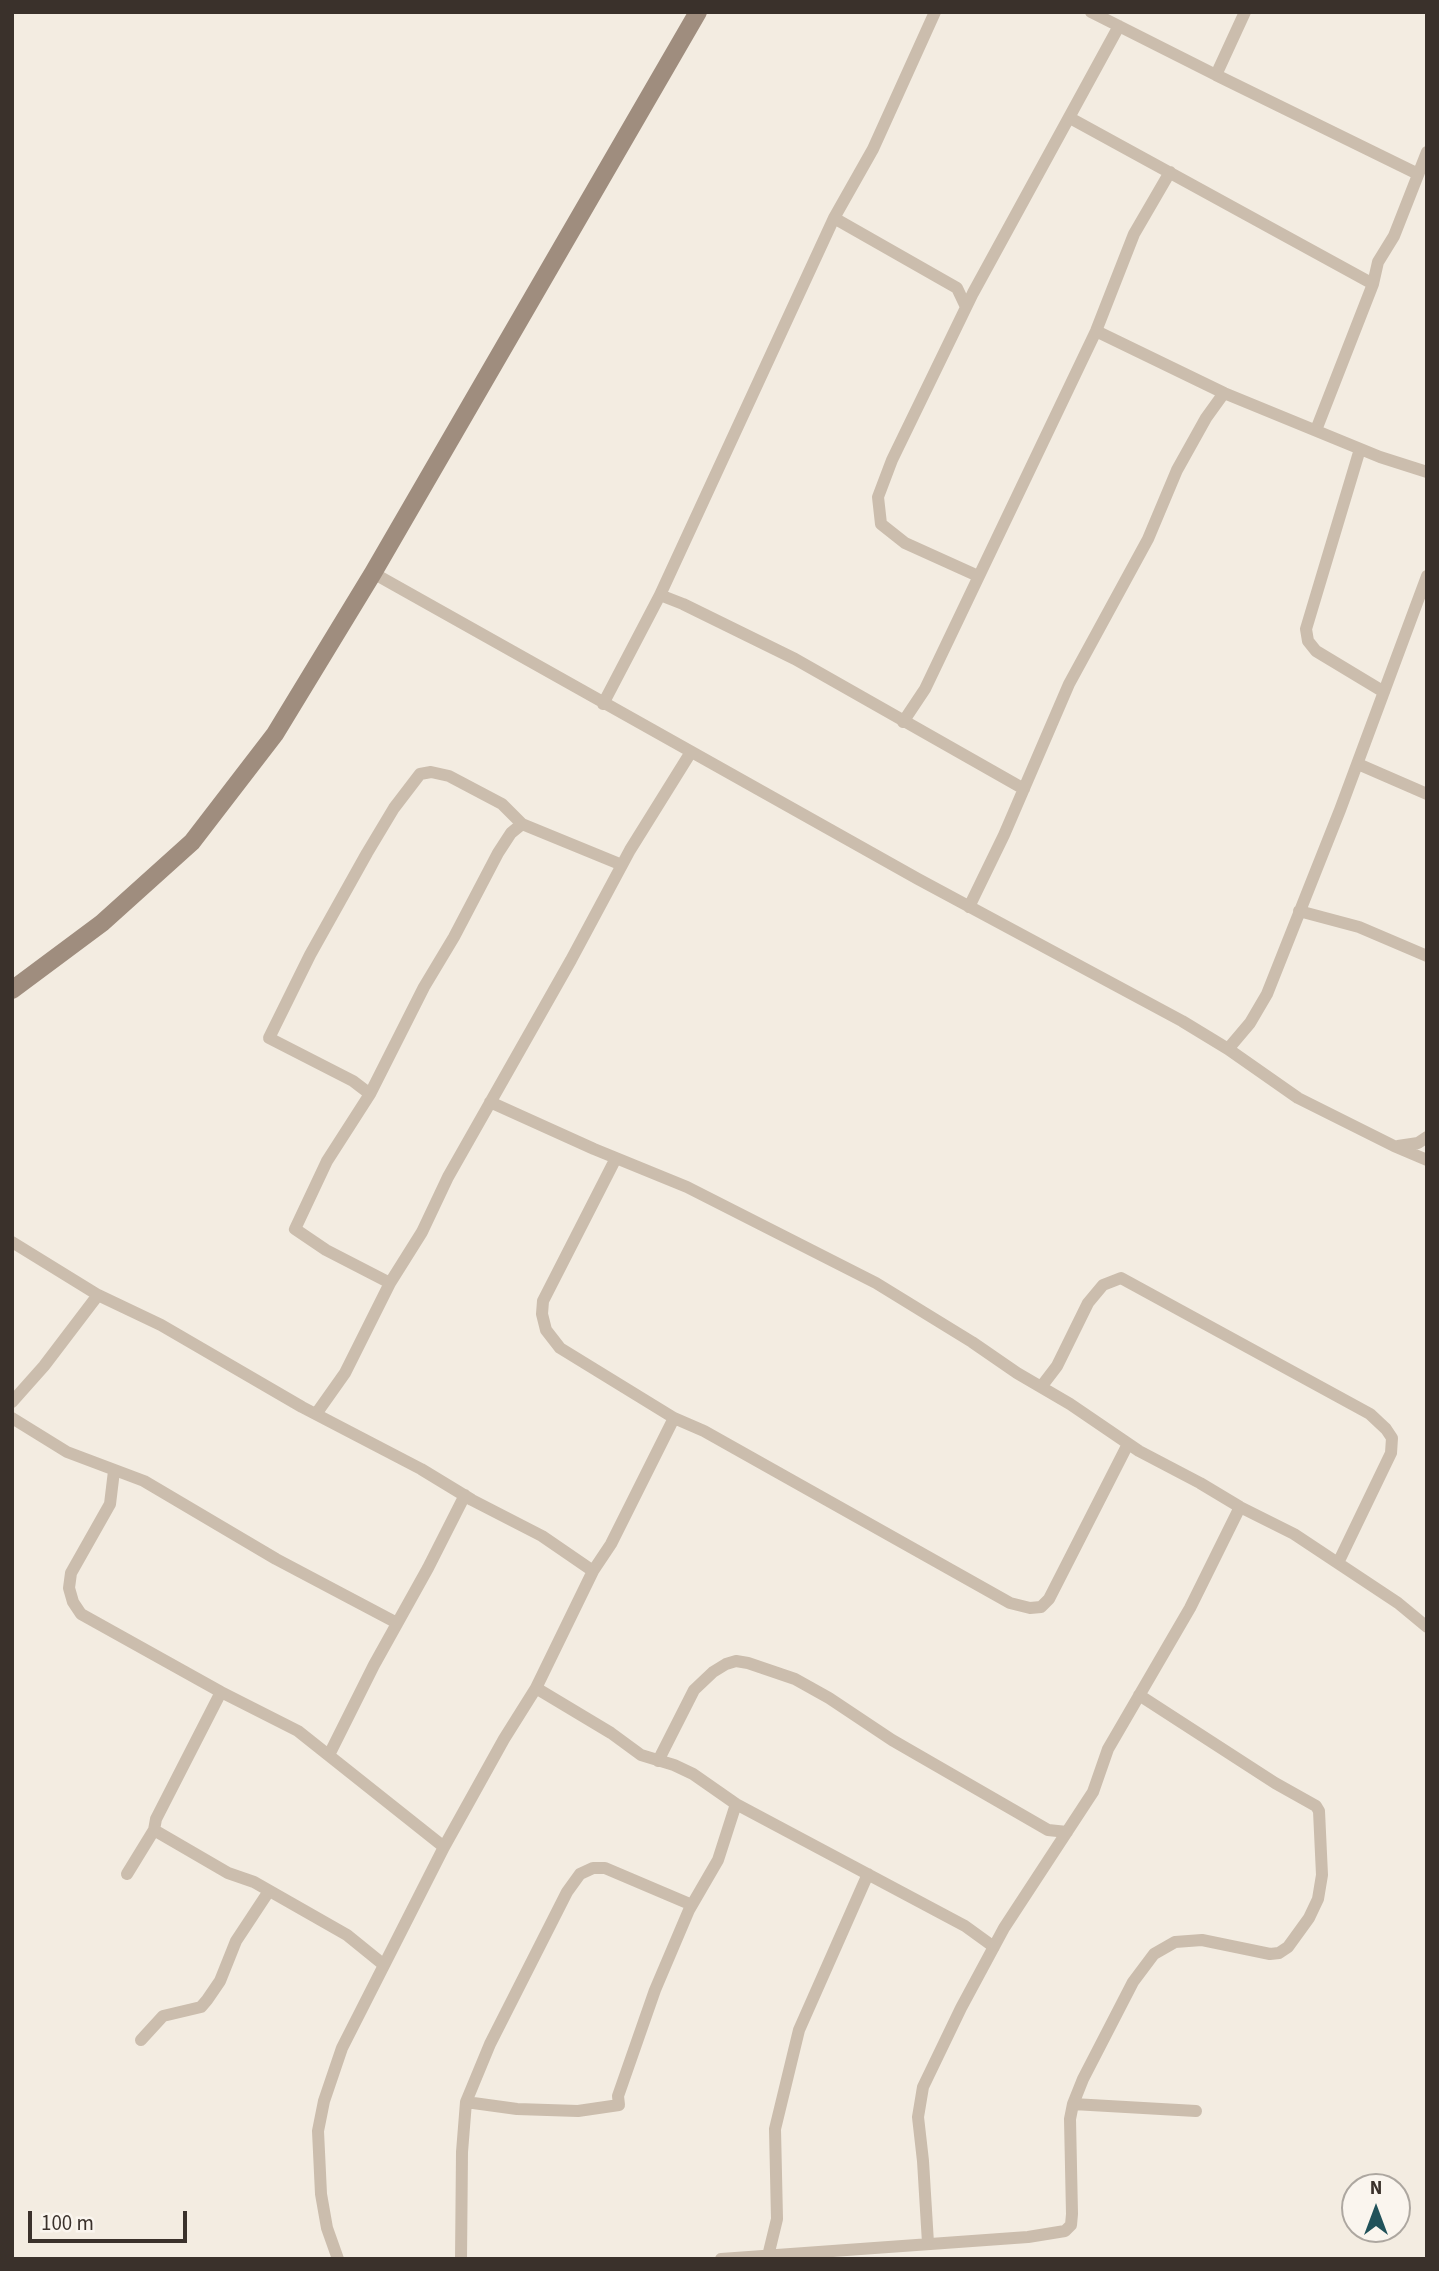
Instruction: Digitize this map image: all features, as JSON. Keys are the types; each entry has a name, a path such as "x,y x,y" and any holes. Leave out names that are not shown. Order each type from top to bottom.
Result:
{"main road":[{"path":"12,990 102,923 192,842 275,733 373,573 698,12"}],"street":[{"path":"603,704 660,596 834,218 873,149 935,12"},
{"path":"1091,12 1418,174"},
{"path":"1216,75 1245,12"},
{"path":"978,576 905,543 881,524 878,497 892,460 966,307 1119,26"},
{"path":"1070,118 1373,284"},
{"path":"1316,430 1373,284 1378,262 1394,236 1427,152"},
{"path":"903,722 925,688 1096,331 1134,234 1170,173"},
{"path":"834,218 957,288 966,307"},
{"path":"957,288 979,284"},
{"path":"1096,331 1224,393 1360,449 1427,472"},
{"path":"969,907 1004,835 1069,684 1148,539 1177,470 1224,393"},
{"path":"1360,449 1306,629 1308,641 1316,650 1384,692"},
{"path":"373,573 969,907 1182,1021 1228,1049 1297,1098 1427,1160"},
{"path":"1228,1049 1250,1023 1267,994 1358,764 1427,576"},
{"path":"660,596 683,604 795,659 1024,789"},
{"path":"316,1414 345,1373 390,1283 422,1232 448,1177 622,865 691,752"},
{"path":"1358,764 1427,794"},
{"path":"370,1094 353,1081 270,1038 290,993 330,918 394,808 420,774 437,773 469,786 502,804 522,824 622,865"},
{"path":"390,1283 326,1250 295,1229 327,1161 370,1094 424,987 498,853 511,833 522,824"},
{"path":"1298,911 1359,927 1427,956"},
{"path":"490,1102 687,1187 888,1290 1070,1404 1128,1444 1294,1534 1398,1603 1427,1627"},
{"path":"1394,1146 1411,1145 1427,1137"},
{"path":"616,1158 543,1301 542,1314 546,1330 560,1348 674,1418 704,1431 1010,1603 1030,1608 1041,1607 1049,1599 1128,1444"},
{"path":"12,1242 97,1294 162,1325 316,1414 542,1536 593,1571"},
{"path":"1041,1387 1058,1366 1088,1303 1104,1285 1121,1278 1370,1414 1392,1438 1391,1453 1338,1563"},
{"path":"12,1402 44,1366 97,1294"},
{"path":"12,1418 67,1452 144,1481 276,1559 397,1623"},
{"path":"338,2259 327,2228 321,2194 318,2131 324,2101 342,2048 444,1847 504,1739 536,1688 593,1571 626,1515 674,1418"},
{"path":"114,1471 110,1504 71,1573 69,1588 73,1602 81,1614 106,1630 298,1731 444,1847"},
{"path":"329,1755 465,1495"},
{"path":"928,2242 918,2117 923,2087 994,1947 1093,1792 1108,1749 1190,1608 1240,1507"},
{"path":"658,1761 694,1690 726,1664 736,1661 748,1663 795,1679 892,1740 1048,1830 1067,1832"},
{"path":"536,1688 611,1733 641,1755 693,1774 736,1804 810,1846 965,1926 994,1947"},
{"path":"127,1874 155,1830 156,1819 221,1692"},
{"path":"721,2259 928,2242 1028,2237 1065,2231 1071,2225 1072,2214 1070,2119 1073,2104 1133,1982 1154,1954 1175,1942 1202,1940 1270,1954 1279,1953 1288,1947 1309,1918 1318,1899 1322,1875 1319,1811 1316,1806 1275,1783 1139,1695"},
{"path":"466,2102 517,2109 579,2111 619,2105 618,2096 655,1990 692,1905 718,1860 736,1804"},
{"path":"155,1830 228,1873 254,1882 346,1935 384,1965"},
{"path":"461,2259 462,2152 466,2102 476,2073 567,1892 580,1874 593,1868 605,1868 692,1905"},
{"path":"768,2256 776,2219 775,2129 799,2030 868,1874"},
{"path":"141,2040 163,2016 201,2007 220,1981 236,1941 269,1891"},
{"path":"1073,2104 1196,2111"}]}
